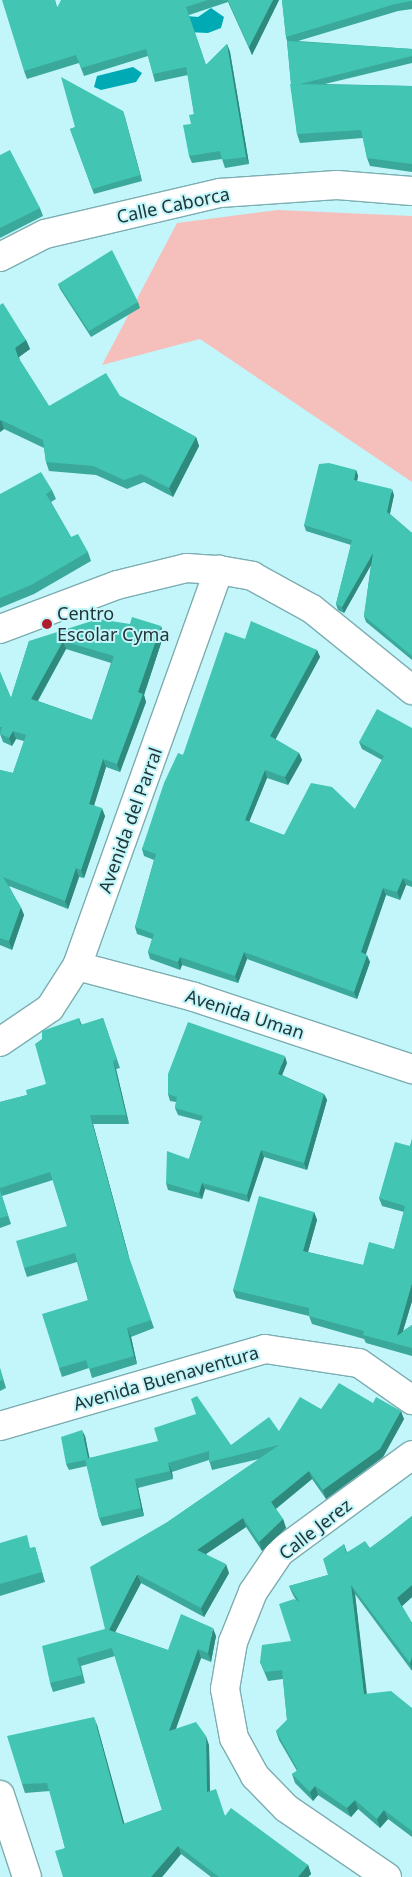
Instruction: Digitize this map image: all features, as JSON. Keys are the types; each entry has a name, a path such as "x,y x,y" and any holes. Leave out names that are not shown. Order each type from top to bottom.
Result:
{"street":[{"name":"Calle Caborca","path":"0,257 45,234 220,193 337,185 412,192"},
{"path":"0,629 117,585 187,568 219,570 252,576 312,610 412,690"},
{"name":"Avenida del Parral","path":"0,1042 50,1008 77,966 219,570"},
{"name":"Avenida Uman","path":"77,966 194,997 412,1069"},
{"name":"Avenida Buenaventura","path":"0,1426 265,1349 359,1363 412,1400"},
{"name":"Calle Jerez","path":"388,1877 286,1808 255,1776 234,1738 225,1689 233,1642 253,1592 280,1552 412,1455"},
{"path":"0,1795 8,1845 27,1877"}],"shaded area":[{"path":"278,210 412,216 412,482 200,339 102,365 177,223"}],"water":[{"path":"211,8 224,17 221,28 208,33 187,32 187,16 198,17"},
{"path":"133,67 142,73 136,82 101,90 94,87 97,76"}],"building":[{"path":"2,0 55,0 57,8 61,0 208,0 186,7 206,65 227,44 246,157 222,160 220,151 189,156 183,125 191,124 189,115 194,114 186,67 153,74 146,49 81,68 76,55 24,71"},
{"path":"228,0 273,0 249,47"},
{"path":"282,0 412,1 395,4 286,37"},
{"path":"287,41 412,49 412,56 300,84 291,84"},
{"path":"61,77 123,111 140,175 92,189 70,129 75,127"},
{"path":"290,84 412,86 412,164 367,158 361,130 297,134"},
{"path":"10,150 40,208 0,228 0,155"},
{"path":"112,250 138,302 89,331 58,284"},
{"path":"3,303 26,340 15,348 18,357 49,406 106,373 120,396 196,437 169,488 141,474 124,480 93,466 46,462 43,440 0,421 0,305"},
{"path":"329,463 356,470 354,480 392,489 387,512 412,533 412,656 364,616 373,553 342,607 336,604 352,540 304,525 319,464"},
{"path":"41,472 52,490 46,494 71,537 78,534 88,552 31,585 0,598 0,494"},
{"path":"132,617 161,626 138,692 143,694 117,764 103,759 89,804 102,808 81,870 76,868 65,901 3,877 21,907 9,941 0,938 0,770 13,773 26,735 13,731 9,738 0,734 2,727 0,727 0,672 11,698 29,641 98,619 130,624","holes":["63,641 114,656 92,720 31,699"]},
{"path":"251,621 317,650 270,736 299,753 285,777 265,770 245,820 284,835 311,783 332,787 355,809 384,756 359,742 377,709 412,728 412,881 403,878 397,892 383,888 361,952 367,955 354,992 244,952 235,976 180,957 178,962 148,952 154,934 135,927 156,854 142,849 164,783 178,753 183,755 225,632 245,639"},
{"path":"79,1018 80,1025 103,1018 117,1059 113,1061 126,1115 90,1115 127,1252 151,1320 127,1328 134,1356 89,1369 86,1360 59,1368 42,1314 88,1300 75,1253 24,1268 16,1241 67,1226 50,1172 0,1188 0,1102 27,1095 26,1090 46,1084 35,1044 42,1039 42,1031"},
{"path":"188,1022 285,1056 278,1074 324,1094 304,1163 261,1150 247,1195 202,1183 199,1193 166,1183 167,1151 189,1159 203,1116 175,1108 177,1097 168,1094 168,1074"},
{"path":"412,1139 412,1283 397,1336 412,1325 412,1348 363,1335 364,1331 309,1316 309,1308 233,1290 259,1196 314,1212 303,1251 363,1265 369,1242 394,1249 405,1206 379,1198 395,1142 410,1146"},
{"path":"0,1190 8,1216 0,1218"},
{"path":"0,1369 3,1380 0,1381"},
{"path":"339,1383 373,1403 376,1397 401,1411 380,1449 323,1490 309,1471 271,1502 283,1519 259,1542 243,1518 197,1550 226,1564 201,1608 137,1574 109,1630 168,1650 181,1614 213,1628 208,1653 198,1649 169,1731 196,1722 206,1736 207,1792 216,1789 225,1816 231,1808 308,1865 298,1877 219,1877 178,1846 151,1877 63,1877 55,1851 65,1848 47,1783 22,1784 7,1736 94,1717 123,1824 162,1810 112,1648 77,1658 82,1675 50,1683 42,1646 105,1629 90,1567 169,1521 279,1445 209,1462 209,1451 168,1463 170,1471 135,1479 141,1508 99,1518 85,1459 158,1441 154,1428 196,1414 191,1399 197,1396 231,1445 269,1417 279,1431 300,1397 321,1409"},
{"path":"82,1430 88,1458 66,1464 61,1437"},
{"path":"412,1516 412,1585 397,1598 412,1623 412,1657 410,1663 351,1585 364,1694 391,1691 412,1708 412,1831 384,1810 377,1819 355,1800 347,1808 315,1786 310,1792 292,1774 298,1770 276,1731 287,1720 282,1670 265,1672 260,1662 262,1645 291,1641 279,1604 294,1599 300,1602 289,1586 328,1575 323,1559 344,1544 346,1553 365,1541 370,1548"},
{"path":"27,1535 30,1548 35,1547 42,1572 0,1584 0,1543"}],"place":[{"name":"Centro Escolar Cyma","path":"47,624"}]}
